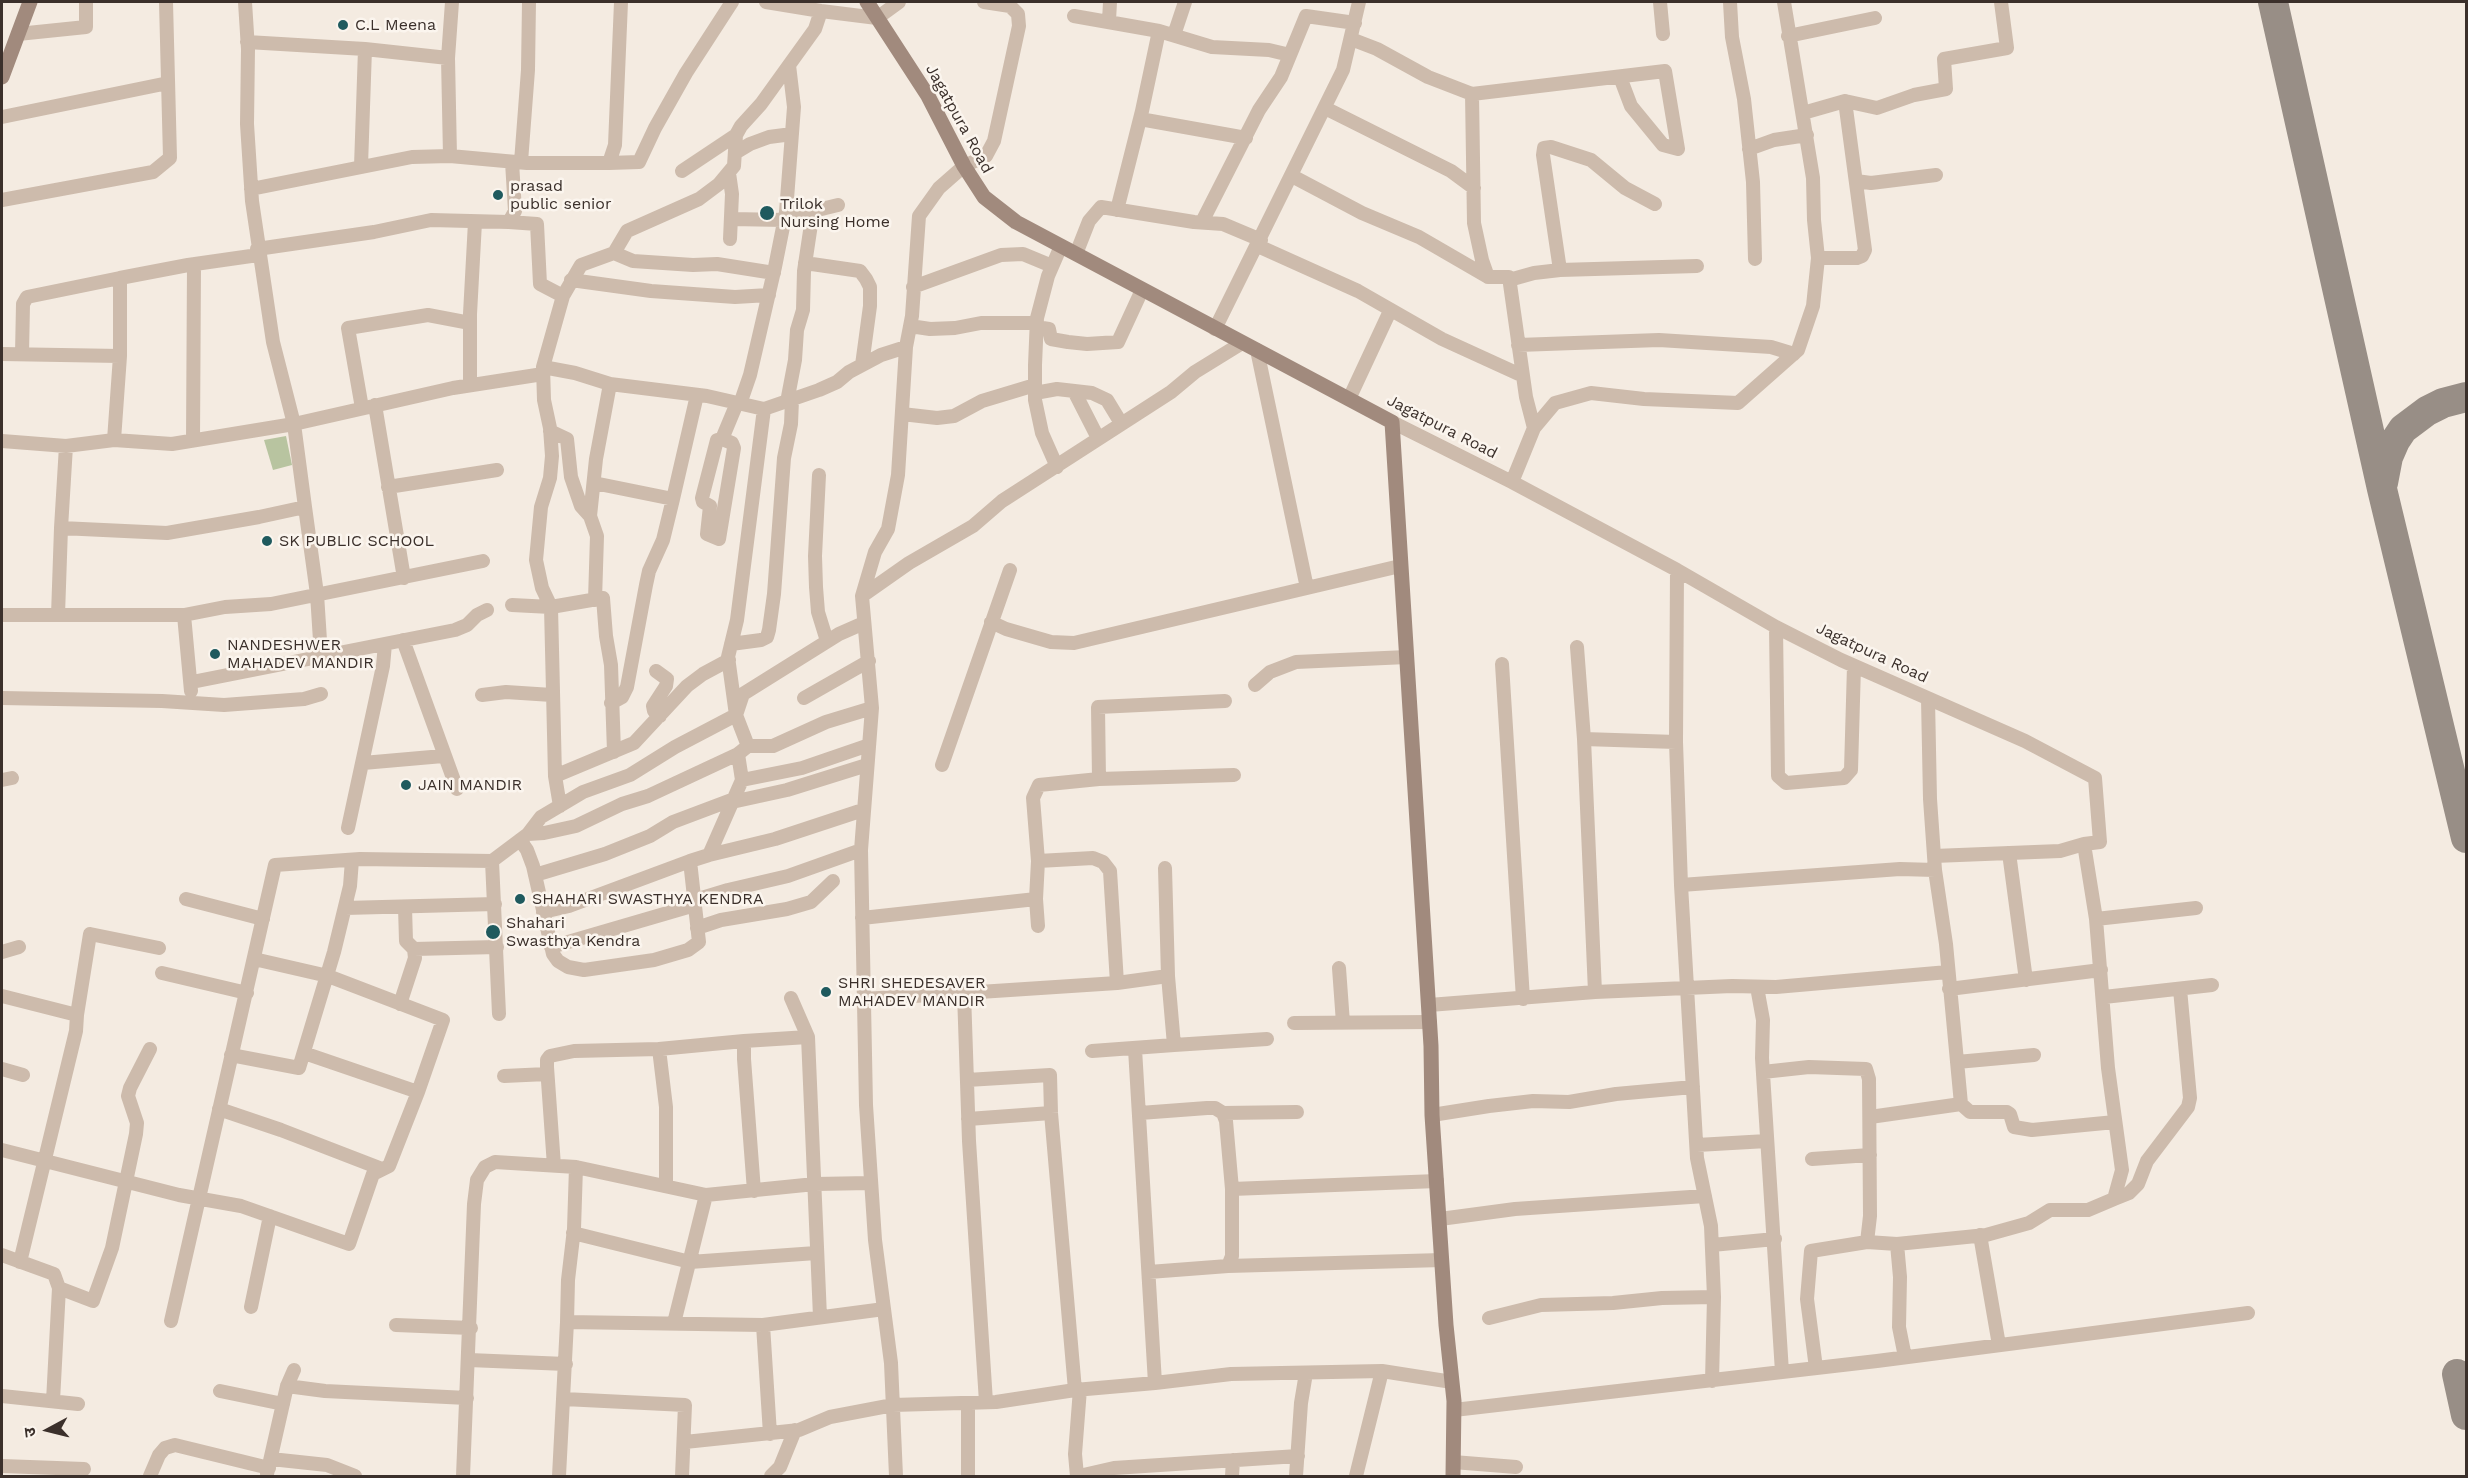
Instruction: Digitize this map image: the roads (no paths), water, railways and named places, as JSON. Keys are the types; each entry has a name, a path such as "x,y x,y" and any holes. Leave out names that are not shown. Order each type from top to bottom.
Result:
{"street":[{"path":"2,77 30,2"},
{"path":"18,34 86,27 86,2"},
{"path":"2,200 153,172 170,158 166,2"},
{"path":"245,2 247,124 258,252 273,342 294,424 317,594 321,656"},
{"path":"450,156 448,58 452,2"},
{"path":"509,222 515,211 517,162 528,70 529,2"},
{"path":"609,163 615,145 621,2"},
{"path":"251,189 412,157 450,156 517,162 639,162 681,82 732,2"},
{"path":"766,2 878,18 899,2"},
{"name":"Jagatpura Road","path":"867,2 928,96 964,166 984,197 1016,222 1392,422 1512,482 1600,531 1677,570 1776,627 1854,666 2025,741 2095,778 2100,842 2084,844"},
{"path":"896,1476 891,1363 870,1183 863,999 861,856 872,708 862,596 875,552 888,529 898,475 906,347 910,326 918,216 939,188 964,166 986,156 994,141 1019,26 1018,14 1010,6 986,2"},
{"path":"1109,21 1110,2"},
{"path":"1174,35 1185,2"},
{"path":"1215,329 1343,70 1359,2"},
{"path":"1660,2 1663,34"},
{"path":"1730,2 1732,37 1744,99 1753,182 1755,259"},
{"path":"1512,482 1534,428 1555,403 1591,393 1644,399 1738,403 1798,350 1813,306 1818,258 1813,178 1784,2"},
{"path":"1803,113 1845,101 1877,108 1914,95 1946,89 1944,58 2007,48 2001,2"},
{"path":"682,171 736,135 815,29 821,11"},
{"path":"1074,16 1159,31 1212,47 1269,50 1290,55"},
{"path":"1202,222 1259,110 1281,77 1306,16 1355,23"},
{"path":"1788,36 1875,18"},
{"path":"1117,210 1159,31"},
{"path":"1352,39 1377,49 1428,77 1472,94 1665,71 1678,149 1662,145 1632,106 1620,77"},
{"path":"247,42 365,49 448,58"},
{"path":"361,166 365,49"},
{"path":"723,439 750,375 785,216 794,107 789,65"},
{"path":"2,117 168,83"},
{"path":"1472,94 1474,223 1488,277"},
{"path":"1818,258 1857,258 1862,256 1865,250 1845,101"},
{"path":"1325,108 1443,167 1474,188"},
{"path":"1140,119 1246,138"},
{"path":"735,153 768,137 792,134"},
{"path":"560,806 555,776 551,607 542,588 536,560 541,507 550,478 552,456 544,400 543,370 563,296 571,279 581,266 614,253 627,231 699,199 719,184 734,166 736,135"},
{"path":"1749,149 1773,140 1807,135"},
{"path":"1560,270 1543,155 1544,148 1551,147 1591,160 1625,188 1655,204"},
{"path":"729,173 732,194 730,240"},
{"path":"1856,181 1871,183 1936,175"},
{"path":"1292,177 1362,213 1419,237 1488,277 1509,277 1523,376 1534,428"},
{"path":"732,219 785,216 838,205"},
{"path":"1076,254 1089,221 1101,207 1223,224 1358,291 1442,339 1523,376"},
{"path":"731,644 767,637 774,594 784,458 790,430 789,401 797,330 803,310 805,263 813,211"},
{"path":"22,354 23,304 27,297 431,220 537,224 540,284 563,296"},
{"path":"470,385 470,323 475,222"},
{"path":"1057,467 1042,433 1035,389 1036,325 1052,266 1061,246"},
{"path":"614,253 633,261 717,264 774,273"},
{"path":"913,287 1001,255 1023,254 1052,266"},
{"path":"805,263 860,271 866,279 870,287 870,306 862,365"},
{"path":"193,440 194,264"},
{"path":"1509,280 1534,273 1560,270 1697,266"},
{"path":"114,440 120,356 120,278"},
{"path":"571,279 651,291 735,297 769,296"},
{"path":"910,326 939,328 981,323 1036,325 1049,328 1051,339 1087,344 1118,342 1142,290"},
{"path":"1349,399 1390,311"},
{"path":"404,578 388,488 348,328 428,315 470,323"},
{"path":"1518,345 1659,340 1771,347 1794,354"},
{"path":"862,596 909,563 973,526 1002,501 1171,392 1195,372 1242,343"},
{"path":"2,441 66,446 114,440 172,444 294,424 543,370 575,373 610,384 697,394 764,409 837,382 862,365 906,347"},
{"path":"1257,350 1307,588"},
{"path":"2,354 120,356"},
{"path":"590,516 596,459 610,384"},
{"path":"902,414 937,418 954,416 982,401 1035,389 1057,389 1092,393 1107,400 1121,423"},
{"path":"1074,391 1098,438"},
{"path":"611,703 622,697 627,687 649,571 663,540 697,394"},
{"path":"709,855 742,780 743,750 729,660 737,620 764,409"},
{"path":"1392,422 1430,1022 1432,1115 1454,1410 1453,1469 1516,1467"},
{"path":"550,431 567,439 571,477 581,506 590,516 597,536 596,600"},
{"path":"723,439 732,443 734,448 720,537 715,539 707,534 710,506 702,501 702,498 717,440 723,439"},
{"path":"58,615 66,446"},
{"path":"388,488 496,470"},
{"path":"819,475 815,556 816,587 819,612 827,641"},
{"path":"594,483 674,499"},
{"path":"62,528 166,533 259,518 304,507"},
{"path":"2,615 184,615 225,607 271,604 483,561"},
{"path":"992,622 1051,642 1074,643 1400,566"},
{"path":"942,765 1010,570"},
{"path":"1677,570 1676,742 1681,885 1697,1145 1711,1226 1714,1297 1712,1381"},
{"path":"512,605 551,607 603,598 611,665 614,752"},
{"path":"192,682 455,630 487,610"},
{"path":"184,615 192,682 191,703"},
{"path":"171,1321 275,865 352,860 492,861 524,837 541,817 583,792 630,775 675,747 736,715 743,694 827,641 864,623"},
{"path":"1776,627 1778,776 1786,783 1844,778 1851,770 1854,666"},
{"path":"403,640 443,756 457,789"},
{"path":"348,828 384,661 385,644"},
{"path":"1577,647 1584,739 1595,992"},
{"path":"1255,685 1270,672 1296,662 1407,657"},
{"path":"555,776 634,743 697,678 729,660"},
{"path":"804,698 869,661"},
{"path":"1502,664 1522,999"},
{"path":"656,671 667,678 666,686 653,706 654,711 660,716"},
{"path":"482,695 506,692 552,695"},
{"path":"2,698 224,705 304,699 321,694"},
{"path":"1928,699 1935,870 1961,1104 1970,1112 2007,1112 2010,1114 2014,1127 2032,1130 2115,1122"},
{"path":"1099,778 1098,707 1225,701"},
{"path":"524,837 576,826 622,804 648,796 743,750 773,746 826,722 872,708"},
{"path":"1584,739 1676,742"},
{"path":"742,780 802,768 869,745"},
{"path":"363,762 443,756"},
{"path":"535,875 605,854 650,836 673,822 733,800 787,790 867,765"},
{"path":"1038,926 1036,899 1038,861 1033,798 1039,784 1099,778 1233,775"},
{"path":"543,912 569,906 690,861 775,839 863,810"},
{"path":"524,837 551,947 558,961 568,967 584,970 654,960 687,950 699,942 690,861"},
{"path":"1934,856 2060,851 2084,844 2096,919 2108,1068 2122,1170 2114,1199"},
{"path":"2009,853 2026,980"},
{"path":"551,947 695,903 728,890 861,856"},
{"path":"1038,861 1093,858 1103,862 1110,871 1117,983"},
{"path":"231,1055 299,1068 328,976 350,886 352,860"},
{"path":"492,861 499,1014"},
{"path":"1165,868 1168,976 1174,1045"},
{"path":"1681,885 1900,869 1935,870"},
{"path":"698,928 721,920 787,909 811,902 833,881"},
{"path":"186,899 263,919"},
{"path":"862,911 1036,899"},
{"path":"345,908 495,904"},
{"path":"405,907 406,941 414,948 497,947"},
{"path":"2096,919 2196,908"},
{"path":"20,1262 76,1031 90,934 159,948"},
{"path":"2,952 19,947"},
{"path":"400,1004 415,958 414,948"},
{"path":"2,1150 198,1198 241,1206 349,1244 373,1174 389,1166 443,1020 328,976 254,960"},
{"path":"1339,968 1343,1023"},
{"path":"1949,989 2101,970"},
{"path":"1429,1005 1595,992 1871,981 1948,972"},
{"path":"162,973 247,993"},
{"path":"863,999 1117,983 1168,976"},
{"path":"2104,997 2212,985"},
{"path":"1757,987 1763,1020 1762,1072 1775,1239 1782,1372"},
{"path":"1816,1368 1807,1299 1811,1251 1867,1242 1897,1244 1980,1235 2029,1223 2050,1210 2088,1210 2134,1189 2147,1161 2188,1107 2190,1098 2180,989"},
{"path":"964,993 968,1119 986,1402"},
{"path":"2,996 77,1015"},
{"path":"791,998 808,1037 820,1317"},
{"path":"1294,1023 1430,1022"},
{"path":"554,1166 547,1060 559,1053 659,1049 808,1037"},
{"path":"1092,1051 1267,1039"},
{"path":"744,1041 754,1191"},
{"path":"58,1288 93,1301 112,1248 137,1123 128,1096 150,1049"},
{"path":"659,1049 666,1107 666,1186"},
{"path":"1135,1049 1155,1383"},
{"path":"304,1053 418,1092"},
{"path":"1958,1062 2034,1055"},
{"path":"1762,1072 1809,1067 1866,1069 1869,1079 1870,1117 1870,1215 1867,1242"},
{"path":"2,1069 23,1075"},
{"path":"504,1076 548,1074"},
{"path":"967,1080 1050,1075 1051,1113 1077,1390 1075,1454 1078,1476 1114,1468 1143,1471 1233,1460 1298,1456"},
{"path":"1432,1115 1533,1101 1569,1102 1616,1094 1694,1086"},
{"path":"1870,1117 1961,1104"},
{"path":"1140,1113 1207,1108 1215,1108 1223,1113 1297,1112"},
{"path":"219,1109 382,1169"},
{"path":"968,1119 1051,1113"},
{"path":"1223,1113 1226,1121 1232,1190 1232,1256 1228,1266"},
{"path":"1697,1145 1767,1141"},
{"path":"1812,1159 1870,1155"},
{"path":"463,1476 477,1180 485,1167 495,1162 576,1167 706,1195 815,1184 870,1183"},
{"path":"559,1476 576,1167"},
{"path":"1232,1190 1437,1181"},
{"path":"674,1323 706,1195"},
{"path":"1440,1219 1515,1209 1705,1196"},
{"path":"251,1307 270,1216"},
{"path":"573,1233 690,1262 816,1253"},
{"path":"1980,1235 1999,1345"},
{"path":"1712,1245 1775,1239"},
{"path":"1897,1244 1900,1277 1899,1327 1905,1357"},
{"path":"2,1256 54,1274 58,1288 53,1401"},
{"path":"1149,1272 1228,1266 1442,1260"},
{"path":"1489,1318 1541,1305 1714,1297"},
{"path":"567,1322 763,1325 884,1309"},
{"path":"1454,1410 1712,1381 2248,1313"},
{"path":"396,1325 471,1328"},
{"path":"763,1325 770,1434"},
{"path":"470,1360 566,1364"},
{"path":"269,1468 287,1386 294,1370"},
{"path":"685,1442 795,1430 830,1417 893,1405 986,1402 1231,1374 1382,1371 1452,1382"},
{"path":"1356,1476 1382,1371"},
{"path":"1296,1476 1301,1403 1306,1373"},
{"path":"287,1386 325,1391 467,1398"},
{"path":"220,1391 283,1404"},
{"path":"2,1396 78,1404"},
{"path":"564,1399 685,1405 682,1476"},
{"path":"968,1403 968,1476"},
{"path":"774,1475 780,1467 795,1430"},
{"path":"150,1476 159,1455 165,1448 174,1445 269,1468 327,1465 355,1476"},
{"path":"1232,1476 1233,1460"},
{"path":"2,1466 84,1469"}],"place":[{"name":"C.L Meena","path":"343,25"},
{"name":"prasad public senior","path":"498,195"},
{"name":"Trilok Nursing Home","path":"767,213"},
{"name":"SK PUBLIC SCHOOL","path":"267,541"},
{"name":"NANDESHWER MAHADEV MANDIR","path":"215,654"},
{"name":"JAIN MANDIR","path":"406,785"},
{"name":"SHAHARI SWASTHYA KENDRA","path":"520,899"},
{"name":"Shahari Swasthya Kendra","path":"493,932"},
{"name":"SHRI SHEDESAVER MAHADEV MANDIR","path":"826,992"}]}
